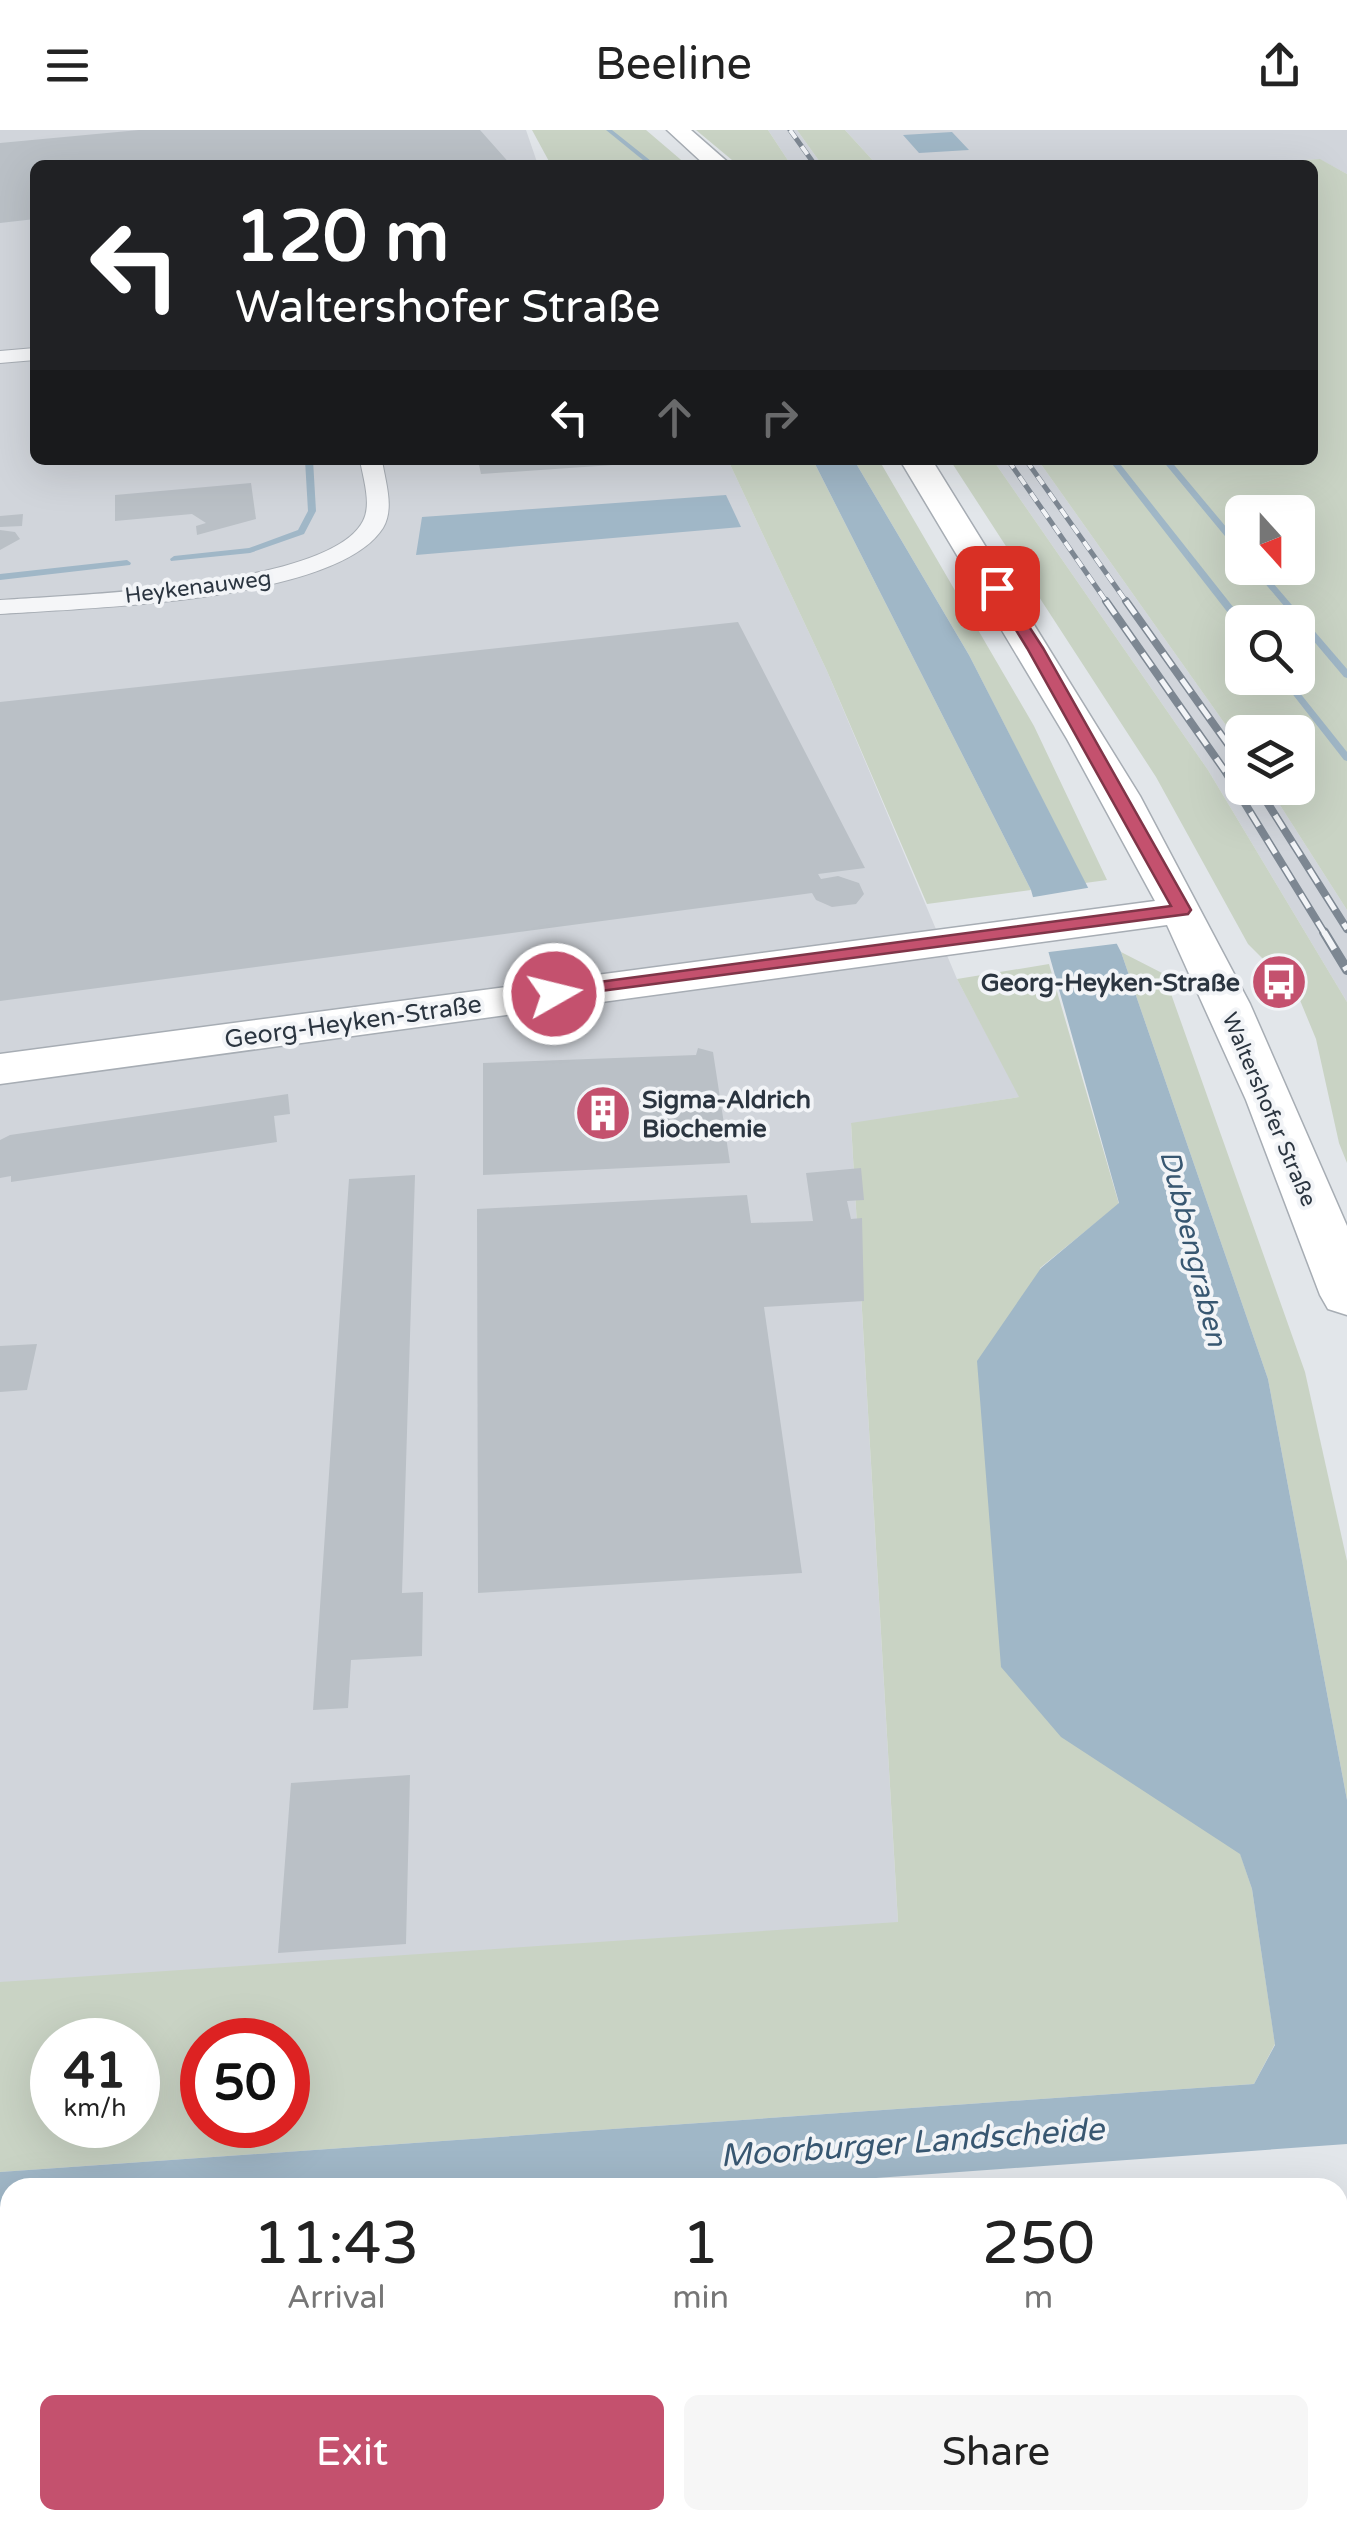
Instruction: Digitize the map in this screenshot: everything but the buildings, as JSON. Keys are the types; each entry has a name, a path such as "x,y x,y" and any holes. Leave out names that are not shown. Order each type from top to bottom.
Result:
{"main road":[{"path":"678,130 713,160"},
{"name":"Waltershofer Straße","path":"919,465 1035,648 1182,910 1232,1018 1347,1295"},
{"name":"Georg-Heyken-Straße","path":"0,1070 1182,910"}],"street":[{"path":"0,356 30,354"},
{"name":"Heykenauweg","path":"0,607 250,582 320,564 353,548 375,522 378,507 373,465"}],"shaded area":[{"path":"0,130 526,130 536,160 30,160 30,465 730,465 827,671 957,979 1020,1097 851,1124 898,1923 0,2000"},
{"path":"768,130 797,130 818,160 788,160"},
{"path":"845,130 1347,130 1347,174 1319,159 872,160"},
{"path":"996,465 1042,465 1225,724 1225,798"},
{"path":"1229,805 1280,805 1347,910 1347,1002"}],"green space":[{"path":"532,130 646,130 681,160 548,160"},
{"path":"696,130 768,130 788,160 732,160"},
{"path":"797,130 845,130 872,160 818,160"},
{"path":"1320,159 1347,174 1347,910 1280,805 1315,805 1315,715 1225,715 1225,724 1042,465 1318,465 1318,160 1305,160"},
{"path":"730,465 816,465 1031,890 927,904 827,671"},
{"path":"857,465 882,465 1034,726 1107,880 1085,883 969,655"},
{"path":"953,465 996,465 1208,770 1225,805 1229,805 1347,1002 1347,1163 1316,1039 1297,993 1248,944 1156,777"},
{"path":"1121,952 1164,974 1305,1372 1347,1561 1347,1800 1268,1379"},
{"path":"1049,964 1119,1204 1040,1268 1207,1829 1240,1853 1252,1889 1275,2044 1254,2084 0,2172 0,1982 898,1922 851,1123 1019,1097 957,979"}],"water":[{"path":"952,132 969,150 919,153 903,135"},
{"name":"Moorburger Landscheide","path":"816,465 857,465 969,655 1121,952 1268,1379 1347,1800 1347,2144 877,2178 0,2178 0,2172 1254,2084 1275,2045 1252,1889 1240,1854 1061,1737 1001,1667 977,1361 1041,1268 1119,1203 1031,890"},
{"path":"726,495 741,527 416,555 422,517"}],"pier":[{"path":"1093,887 1122,943 1041,953 1028,898"}],"waterway":[{"name":"Dubbengraben","path":"609,130 647,160"},
{"path":"174,559 250,550 301,532 312,511 309,465"},
{"path":"1117,465 1226,605"},
{"path":"1170,465 1225,531"},
{"path":"0,577 127,563"},
{"path":"1270,585 1347,675"},
{"path":"1297,695 1347,758"}],"railway":[{"path":"790,130 811,160"},
{"path":"1011,465 1108,604"},
{"path":"1030,465 1128,604"},
{"path":"1106,601 1225,771 1325,934"},
{"path":"1126,601 1225,740"},
{"path":"1269,805 1347,929"},
{"path":"1324,932 1347,970"}],"place":[{"name":"Georg-Heyken-Straße","path":"1279,982"},
{"name":"Sigma-Aldrich Biochemie","path":"603,1113"}],"route":[{"path":"554,994 1182,910 1035,648 997,588"}]}
